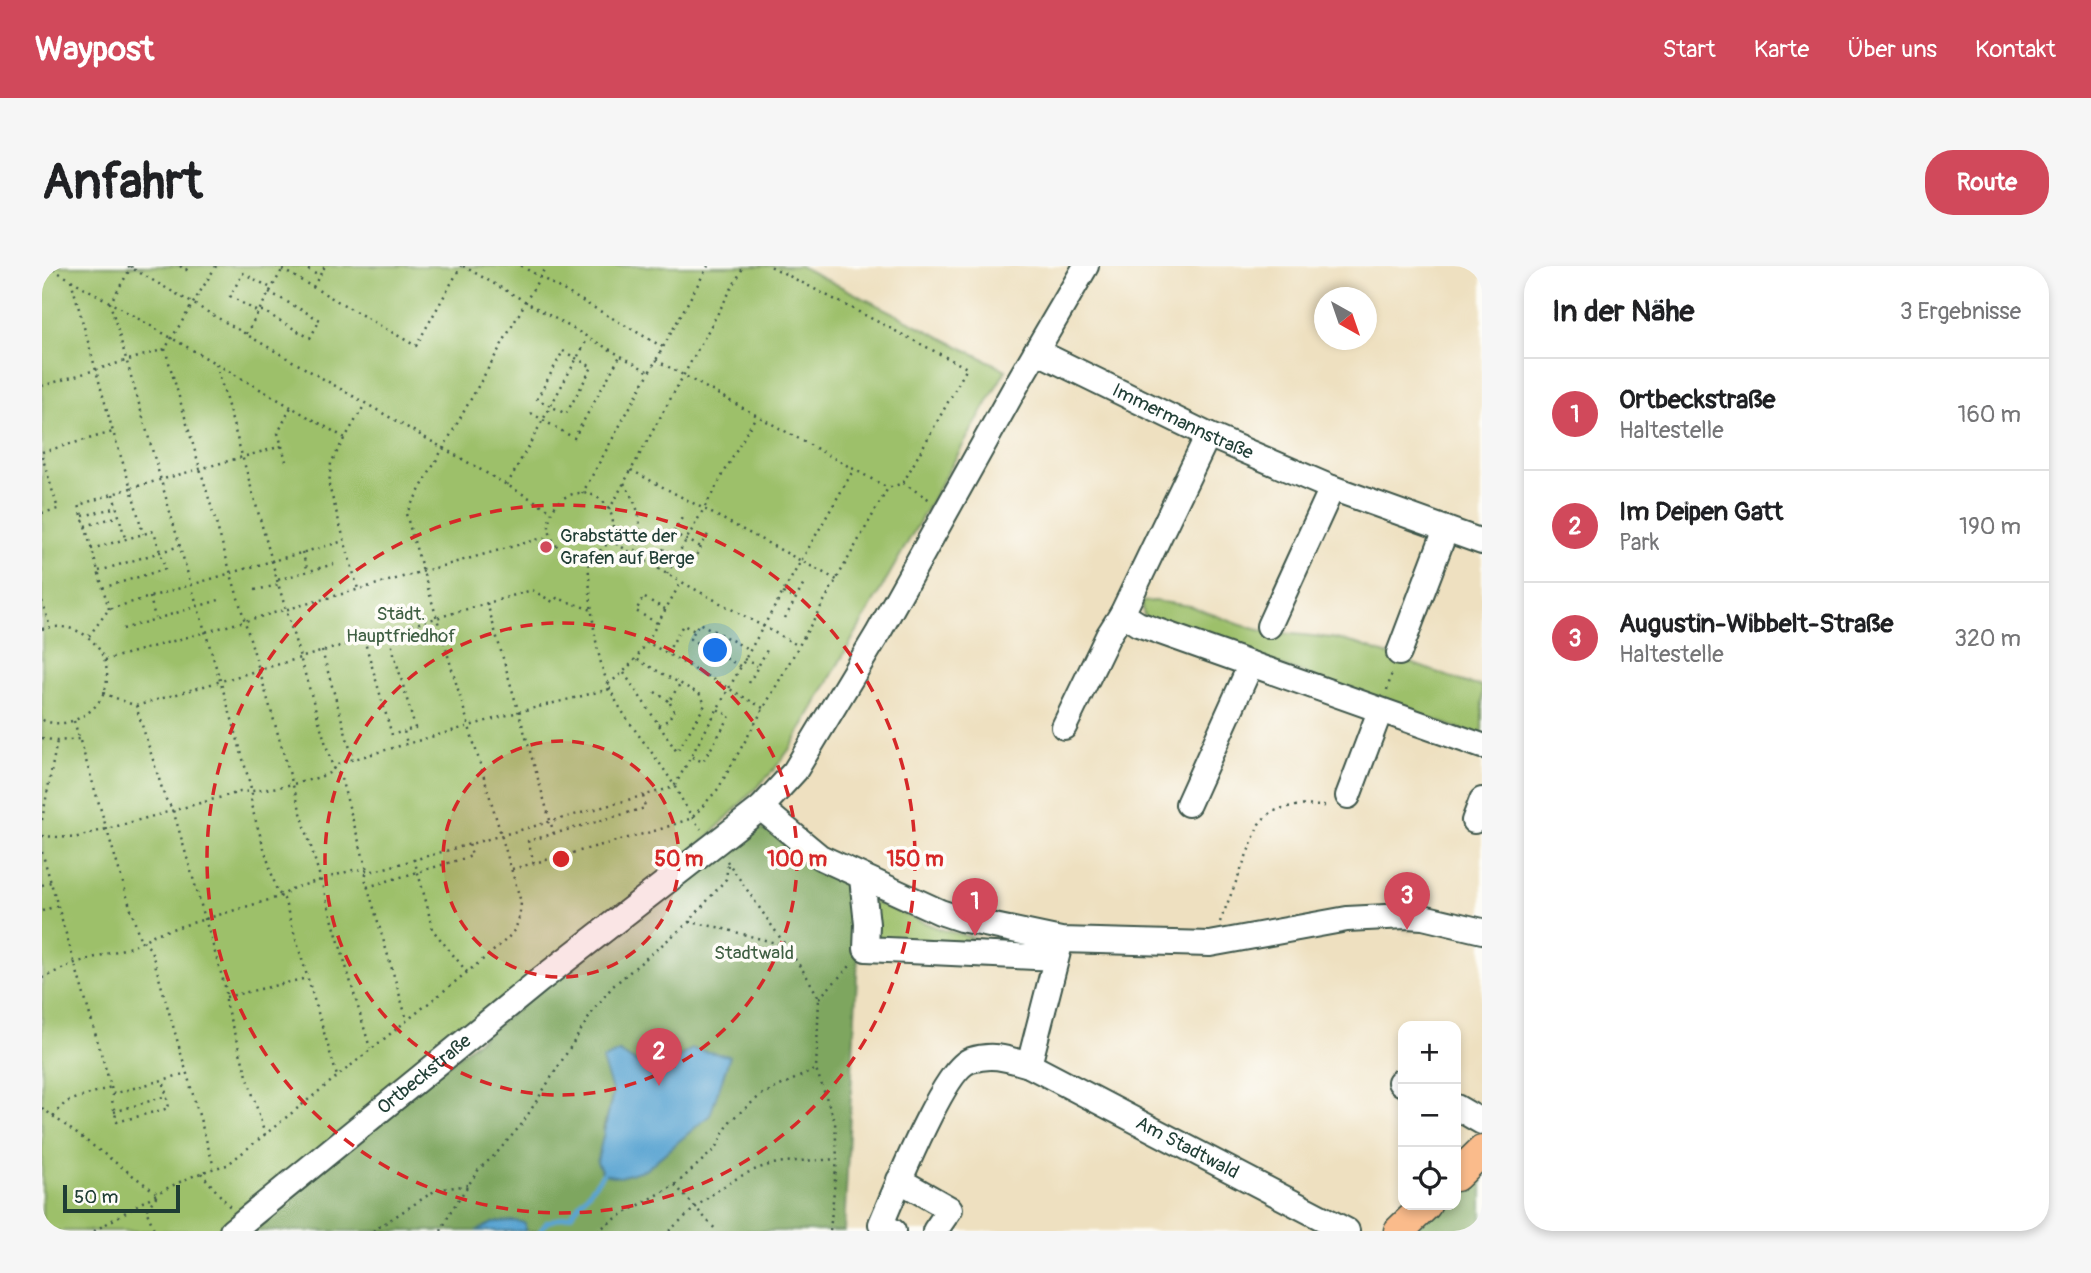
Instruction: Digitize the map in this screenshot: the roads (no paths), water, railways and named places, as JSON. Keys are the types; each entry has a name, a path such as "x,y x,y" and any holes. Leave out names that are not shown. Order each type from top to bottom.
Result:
{"main road":[{"path":"1461,1171 1482,1151"},
{"path":"1399,1231 1421,1210"}],"street":[{"name":"Ortbeckstraße","path":"237,1226 488,1022 761,808 796,771 947,511 1036,351 1076,269"},
{"name":"Immermannstraße","path":"1036,351 1208,435 1332,488 1482,542"},
{"path":"1064,727 1208,435"},
{"path":"1269,626 1332,488"},
{"path":"1399,653 1447,529"},
{"path":"1122,614 1138,624 1482,746"},
{"path":"1188,804 1251,664"},
{"path":"1348,796 1380,711"},
{"path":"761,808 820,857 862,878 940,912 1058,949"},
{"path":"862,878 867,924 866,948 1058,949 1210,944 1347,919 1382,917 1423,917 1482,931"},
{"path":"1029,1065 1058,949"},
{"name":"Am Stadtwald","path":"893,1231 881,1224 899,1180 946,1085 968,1060 993,1055 1029,1065 1347,1231"},
{"path":"1461,1110 1482,1122"},
{"path":"899,1180 950,1209 935,1231"}],"water":[{"path":"692,1049 730,1056 710,1115 646,1169 620,1177 603,1174 597,1162 613,1093 602,1060 619,1052 653,1073"},
{"path":"495,1222 525,1223 525,1231 476,1231"}],"waterway":[{"path":"540,1231 547,1222 571,1215 603,1174"}],"place":[{"name":"Grabstätte der Grafen auf Berge","path":"546,547"},
{"name":"Augustin-Wibbelt-Straße","path":"1407,930"},
{"name":"Ortbeckstraße","path":"975,936"},
{"name":"Im Deipen Gatt","path":"659,1086"}],"park label":[{"name":"Städt. Hauptfriedhof","path":"401,625"},
{"name":"Stadtwald","path":"754,953"}]}
